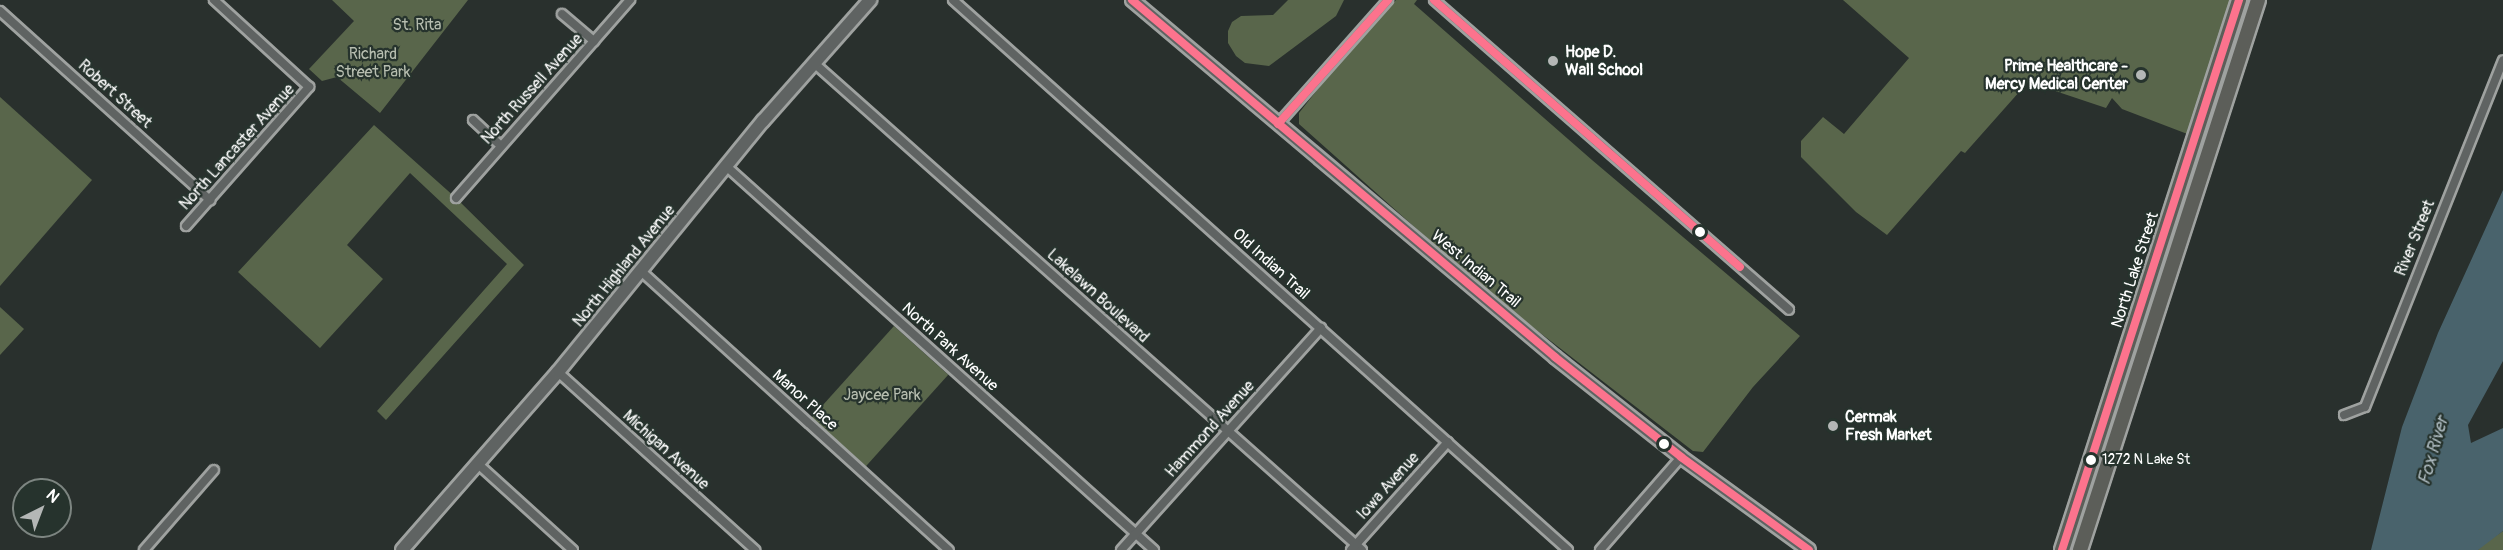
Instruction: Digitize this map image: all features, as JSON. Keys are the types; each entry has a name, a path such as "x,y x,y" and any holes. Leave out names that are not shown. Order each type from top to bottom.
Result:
{"main road":[{"name":"North Highland Avenue","path":"402,550 558,372 642,272 726,166 870,0"},
{"name":"West Indian Trail","path":"1132,0 1556,357 1682,457 1809,550"},
{"name":"North Lake Street","path":"2062,550 2239,0"},
{"name":"North Lake Street","path":"2080,550 2258,0"}],"street":[{"name":"North Lancaster Avenue","path":"186,226 309,87 214,0"},
{"name":"North Russell Avenue","path":"456,198 630,0"},
{"name":"Old Indian Trail","path":"953,0 1568,550"},
{"path":"1278,124 1388,0"},
{"path":"1434,0 1789,310"},
{"name":"Robert Street","path":"0,11 210,200"},
{"path":"561,14 594,41"},
{"name":"River Street","path":"2344,415 2365,407 2503,60"},
{"name":"Lakelawn Boulevard","path":"814,63 1228,431 1356,548"},
{"path":"473,120 501,146"},
{"name":"North Park Avenue","path":"726,166 1154,550"},
{"name":"Manor Place","path":"642,272 949,550"},
{"name":"Hammond Avenue","path":"1121,550 1321,328"},
{"name":"Michigan Avenue","path":"558,372 755,550"},
{"name":"Iowa Avenue","path":"1356,548 1448,442"},
{"path":"1600,550 1682,457"},
{"path":"478,464 573,550"},
{"path":"144,550 214,470"}],"green space":[{"path":"332,0 468,0 380,113 337,77 322,81 309,69 354,21"},
{"path":"1288,0 1344,0 1336,16 1269,66 1245,63 1236,56 1228,43 1228,31 1232,22 1241,16 1273,15"},
{"path":"1396,0 1417,0 1414,4 1592,160 1800,336 1753,387 1703,452 1693,451 1530,325 1465,272 1299,124 1299,113 1336,66"},
{"path":"1843,0 2235,0 2190,135 2122,109 2112,98 2106,108 2028,82 1965,153 1961,151 1887,235 1856,212 1801,157 1801,141 1823,117 1844,134 1909,58"},
{"path":"2245,0 2251,0 2177,233 2199,139"},
{"path":"0,97 92,180 0,286"},
{"path":"374,125 456,198 524,265 386,420 377,411 507,264 410,173 347,245 383,279 320,348 238,272"},
{"path":"2159,266 2123,399 2098,471 2118,408 2123,377"},
{"path":"0,307 24,329 0,355"},
{"name":"Jaycee Park","path":"894,326 948,375 866,466 812,417"},
{"path":"2503,531 2503,550 2478,550 2479,547"}],"water":[{"name":"Fox River","path":"2503,190 2503,361 2468,425 2471,443 2503,428 2503,531 2478,550 2371,550 2402,427 2438,333"}],"transit line":[{"path":"1132,0 1555,357 1681,457 1809,550"},
{"path":"1278,124 1388,0"},
{"path":"1434,0 1740,267"},
{"path":"2062,550 2239,0"}],"place":[{"name":"Hope D. Wall School","path":"1553,61"},
{"name":"Prime Healthcare - Mercy Medical Center","path":"2141,75"},
{"name":"Cermak Fresh Market","path":"1833,426"},
{"name":"1272 N Lake St","path":"2091,460"}],"park label":[{"name":"St. Rita","path":"417,25"},
{"name":"Richard Street Park","path":"373,63"}]}
